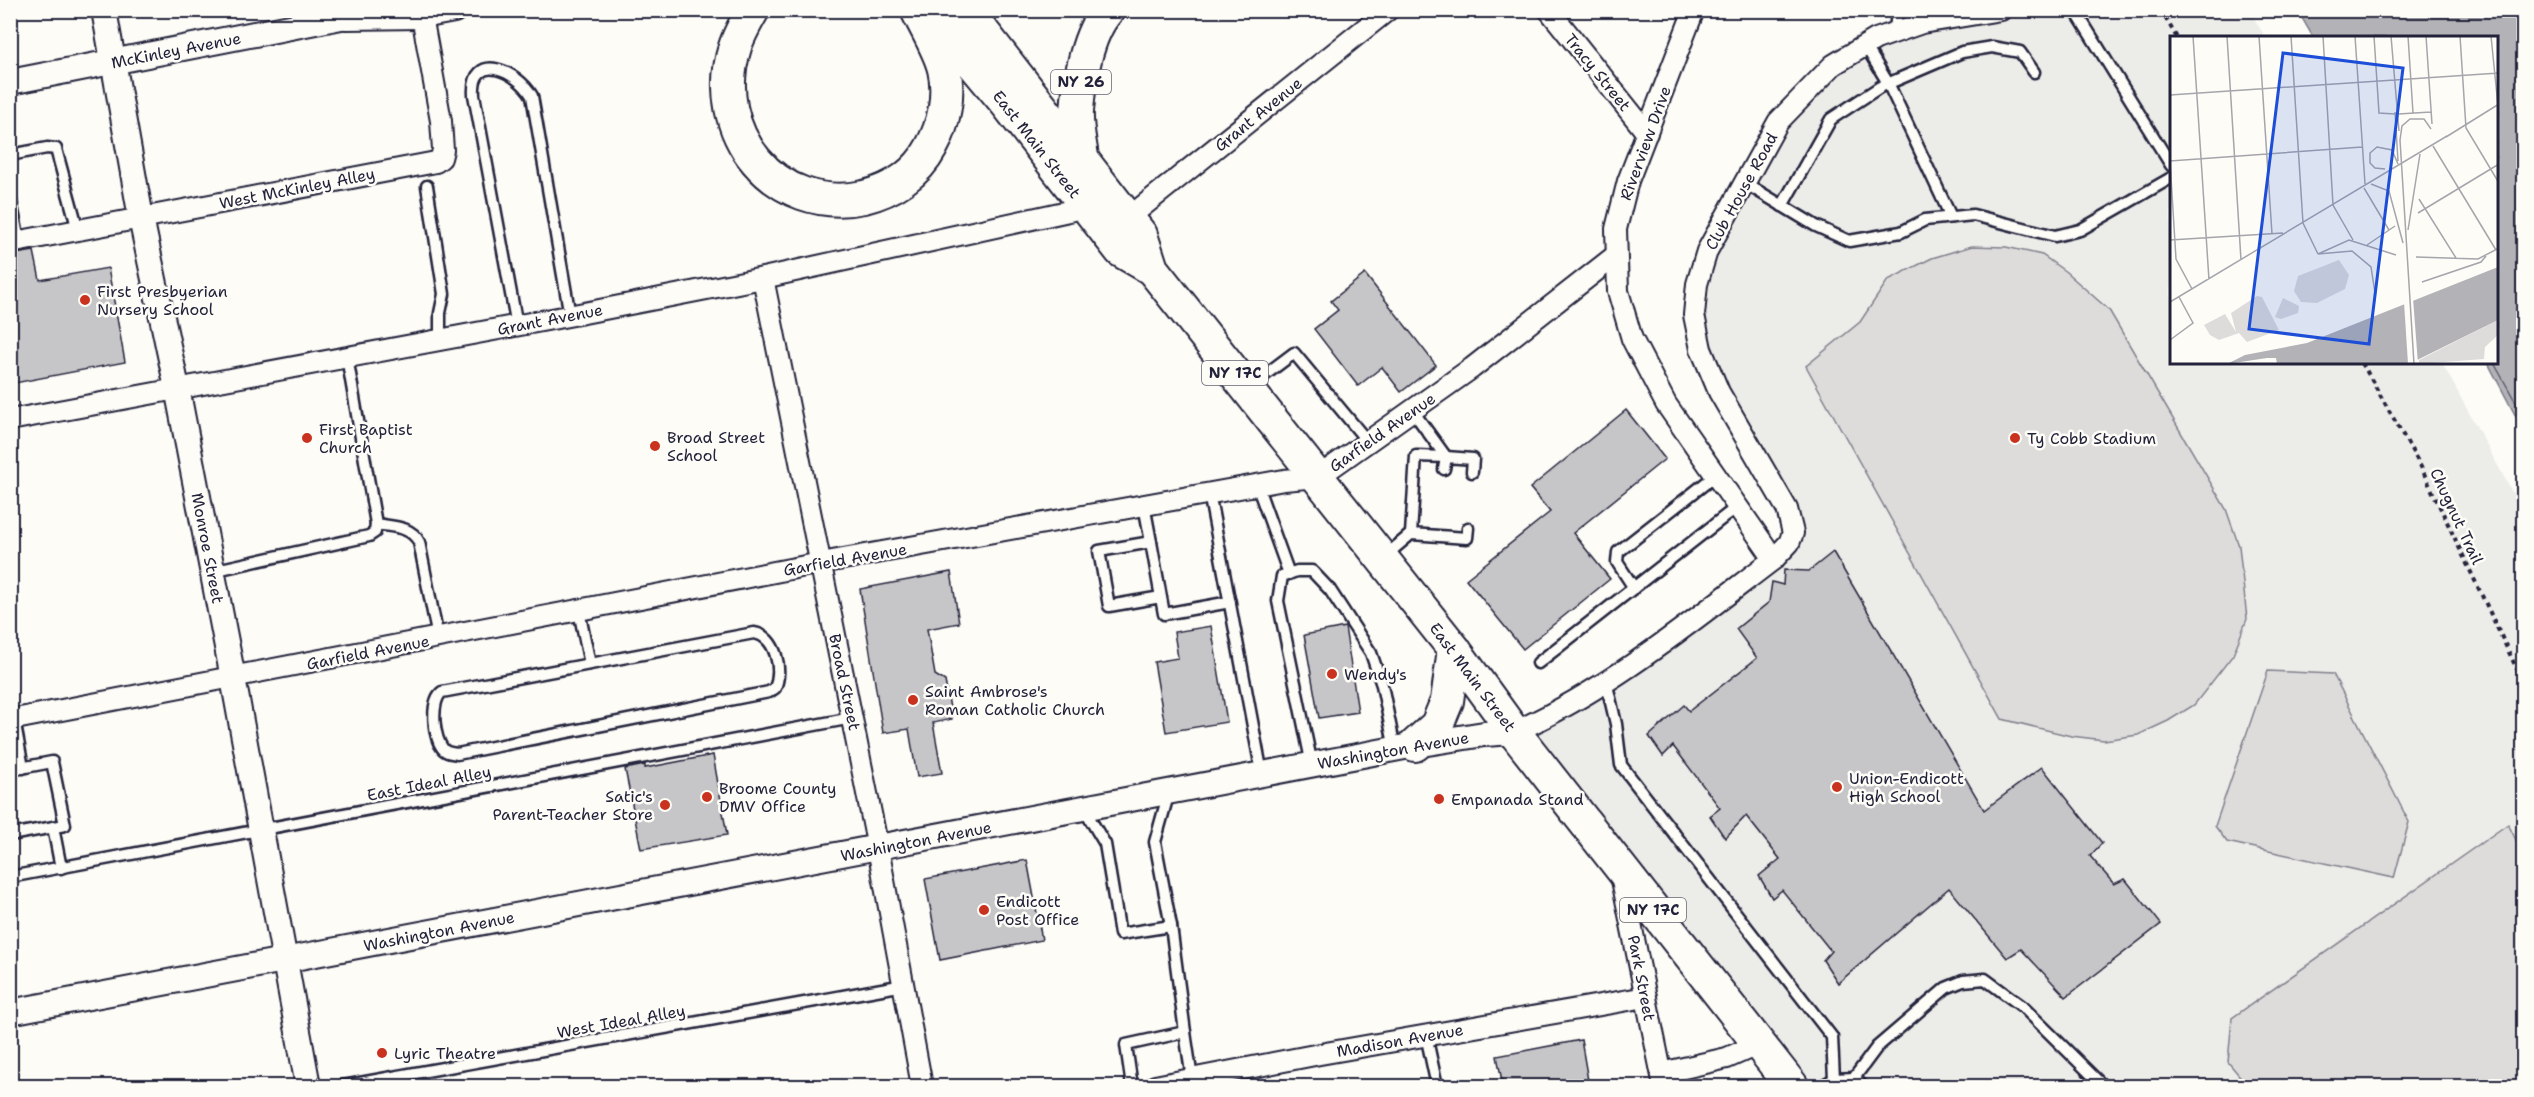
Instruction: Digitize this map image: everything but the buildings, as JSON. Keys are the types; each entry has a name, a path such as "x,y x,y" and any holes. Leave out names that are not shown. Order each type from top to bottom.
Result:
{"main road":[{"path":"753,10 734,48 731,68 730,92 734,122 740,140 769,176 791,189 809,196 830,200 868,196 894,186 911,174 928,154 938,135 944,112 946,89 944,68 917,10"},
{"name":"East Main Street","path":"929,10 1121,251 1152,269 1454,649 1514,732 1792,1086"},
{"name":"East Main Street","path":"966,10 1142,235 1152,269"},
{"name":"NY 26","path":"1082,158 1077,112 1086,52 1102,16 1108,10"},
{"path":"1405,747 1437,725 1447,701 1454,649"}],"street":[{"name":"Monroe Street","path":"104,10 141,218 177,388 233,678 308,1086"},
{"name":"McKinley Avenue","path":"10,82 351,14 422,16 454,10"},
{"name":"Grant Avenue","path":"1128,218 1388,10"},
{"name":"Tracy Street","path":"1548,10 1647,133"},
{"name":"Riverview Drive","path":"1694,10 1628,181 1616,229 1615,256 1618,291 1632,339 1666,404 1774,559"},
{"name":"Club House Road","path":"1774,559 1789,543 1792,533 1787,509 1719,392 1701,350 1694,315 1697,284 1707,251 1778,122 1833,65 1865,45 1922,23 1951,14 2000,11"},
{"name":"West McKinley Alley","path":"15,242 436,162 441,158 443,150 441,121 422,16"},
{"name":"Grant Avenue","path":"10,420 763,278 1087,207"},
{"name":"Garfield Avenue","path":"12,719 821,563 1257,485 1318,477 1472,368 1615,256"},
{"name":"Broad Street","path":"763,278 879,848 922,1086"},
{"name":"Washington Avenue","path":"10,1012 1405,747 1484,734 1514,732 1557,713 1646,656 1774,559"},
{"name":"Park Street","path":"1620,869 1663,1080"},
{"name":"Madison Avenue","path":"1155,1086 1426,1035 1646,997"},
{"path":"1663,1080 1727,1058 1759,1044"}],"lane":[{"path":"1895,32 1897,10"},
{"path":"2075,10 2170,163"},
{"path":"1865,45 1888,83 1951,217"},
{"path":"1782,206 1831,119 1888,83 1962,52 1992,46 2020,52 2034,72"},
{"path":"517,326 474,95 473,82 479,74 490,69 505,70 526,85 532,96 570,316"},
{"path":"10,155 47,148 56,149 78,230"},
{"path":"1743,182 1816,226 1849,241 1901,232 1925,220 1973,215 2055,236 2080,230 2170,179"},
{"path":"427,186 444,294 440,313 440,340"},
{"path":"10,196 15,242"},
{"path":"1247,388 1294,353 1367,441"},
{"path":"212,571 369,536 375,532 376,524 347,357"},
{"path":"1412,410 1446,457 1444,469"},
{"path":"1411,534 1416,456 1473,459 1472,472"},
{"path":"1634,588 1617,562 1618,552 1716,475"},
{"path":"1257,485 1289,574"},
{"path":"1209,494 1262,774"},
{"path":"1144,505 1164,614 1230,602"},
{"path":"1538,663 1738,507"},
{"path":"376,524 405,529 415,534 419,542 438,638"},
{"path":"1382,559 1411,534 1439,531 1467,538 1468,528"},
{"path":"1151,542 1100,551 1109,606 1161,597"},
{"path":"1312,765 1278,601 1282,576 1297,571 1312,571 1330,590 1371,653 1405,747"},
{"path":"579,610 590,664"},
{"path":"753,633 766,637 770,642 779,675 775,688 770,692 457,754 444,750 439,744 433,704 442,692 590,664 753,633"},
{"path":"1606,681 1616,724 1620,765 1832,1037 1834,1079"},
{"name":"East Ideal Alley","path":"10,877 852,718"},
{"path":"12,719 23,768"},
{"path":"10,770 52,762 65,825 10,835"},
{"path":"1169,792 1155,842 1171,926 1192,1079"},
{"path":"1084,809 1105,844 1120,934 1171,926"},
{"path":"53,827 61,868"},
{"path":"1854,1078 1877,1047 1946,988 1963,981 1985,979 2023,1007 2099,1085"},
{"name":"West Ideal Alley","path":"343,1086 904,985"},
{"path":"1132,1086 1126,1045 1185,1032"},
{"path":"1426,1035 1437,1086"},
{"path":"1822,1086 1834,1079 1854,1078 1863,1086"}],"path":[{"path":"2161,10 2176,36"},
{"name":"Chugnut Trail","path":"2363,364 2420,465 2523,684"}],"shaded area":[{"path":"2001,11 2250,11 2264,36 2170,36 2170,364 2443,364 2523,512 2523,1086 1792,1086 1514,732 1558,713 1793,533 1719,392 1697,284 1778,122 1876,39"},
{"name":"Ty Cobb Stadium","path":"1972,246 2006,247 2042,255 2066,272 2109,310 2226,509 2239,546 2247,619 2233,655 2194,705 2168,721 2138,735 2104,740 2071,736 2002,719 1806,366 1860,322 1888,280 1932,258"},
{"path":"2268,671 2333,674 2409,822 2394,878 2227,842 2215,826"},
{"path":"2508,824 2523,854 2523,1086 2248,1086 2228,1062 2232,1018"}],"water":[{"path":"2298,11 2523,11 2523,430 2489,364 2498,364 2498,36 2312,36"}],"place":[{"name":"First Presbyerian Nursery School","path":"85,300"},
{"name":"First Baptist Church","path":"307,438"},
{"name":"Ty Cobb Stadium","path":"2015,438"},
{"name":"Broad Street School","path":"655,446"},
{"name":"Wendy's","path":"1332,674"},
{"name":"Saint Ambrose's Roman Catholic Church","path":"913,700"},
{"name":"Union-Endicott High School","path":"1837,787"},
{"name":"Broome County DMV Office","path":"707,797"},
{"name":"Empanada Stand","path":"1439,799"},
{"name":"Satic's Parent-Teacher Store","path":"665,805"},
{"name":"Endicott Post Office","path":"984,910"},
{"name":"Lyric Theatre","path":"382,1053"}]}
